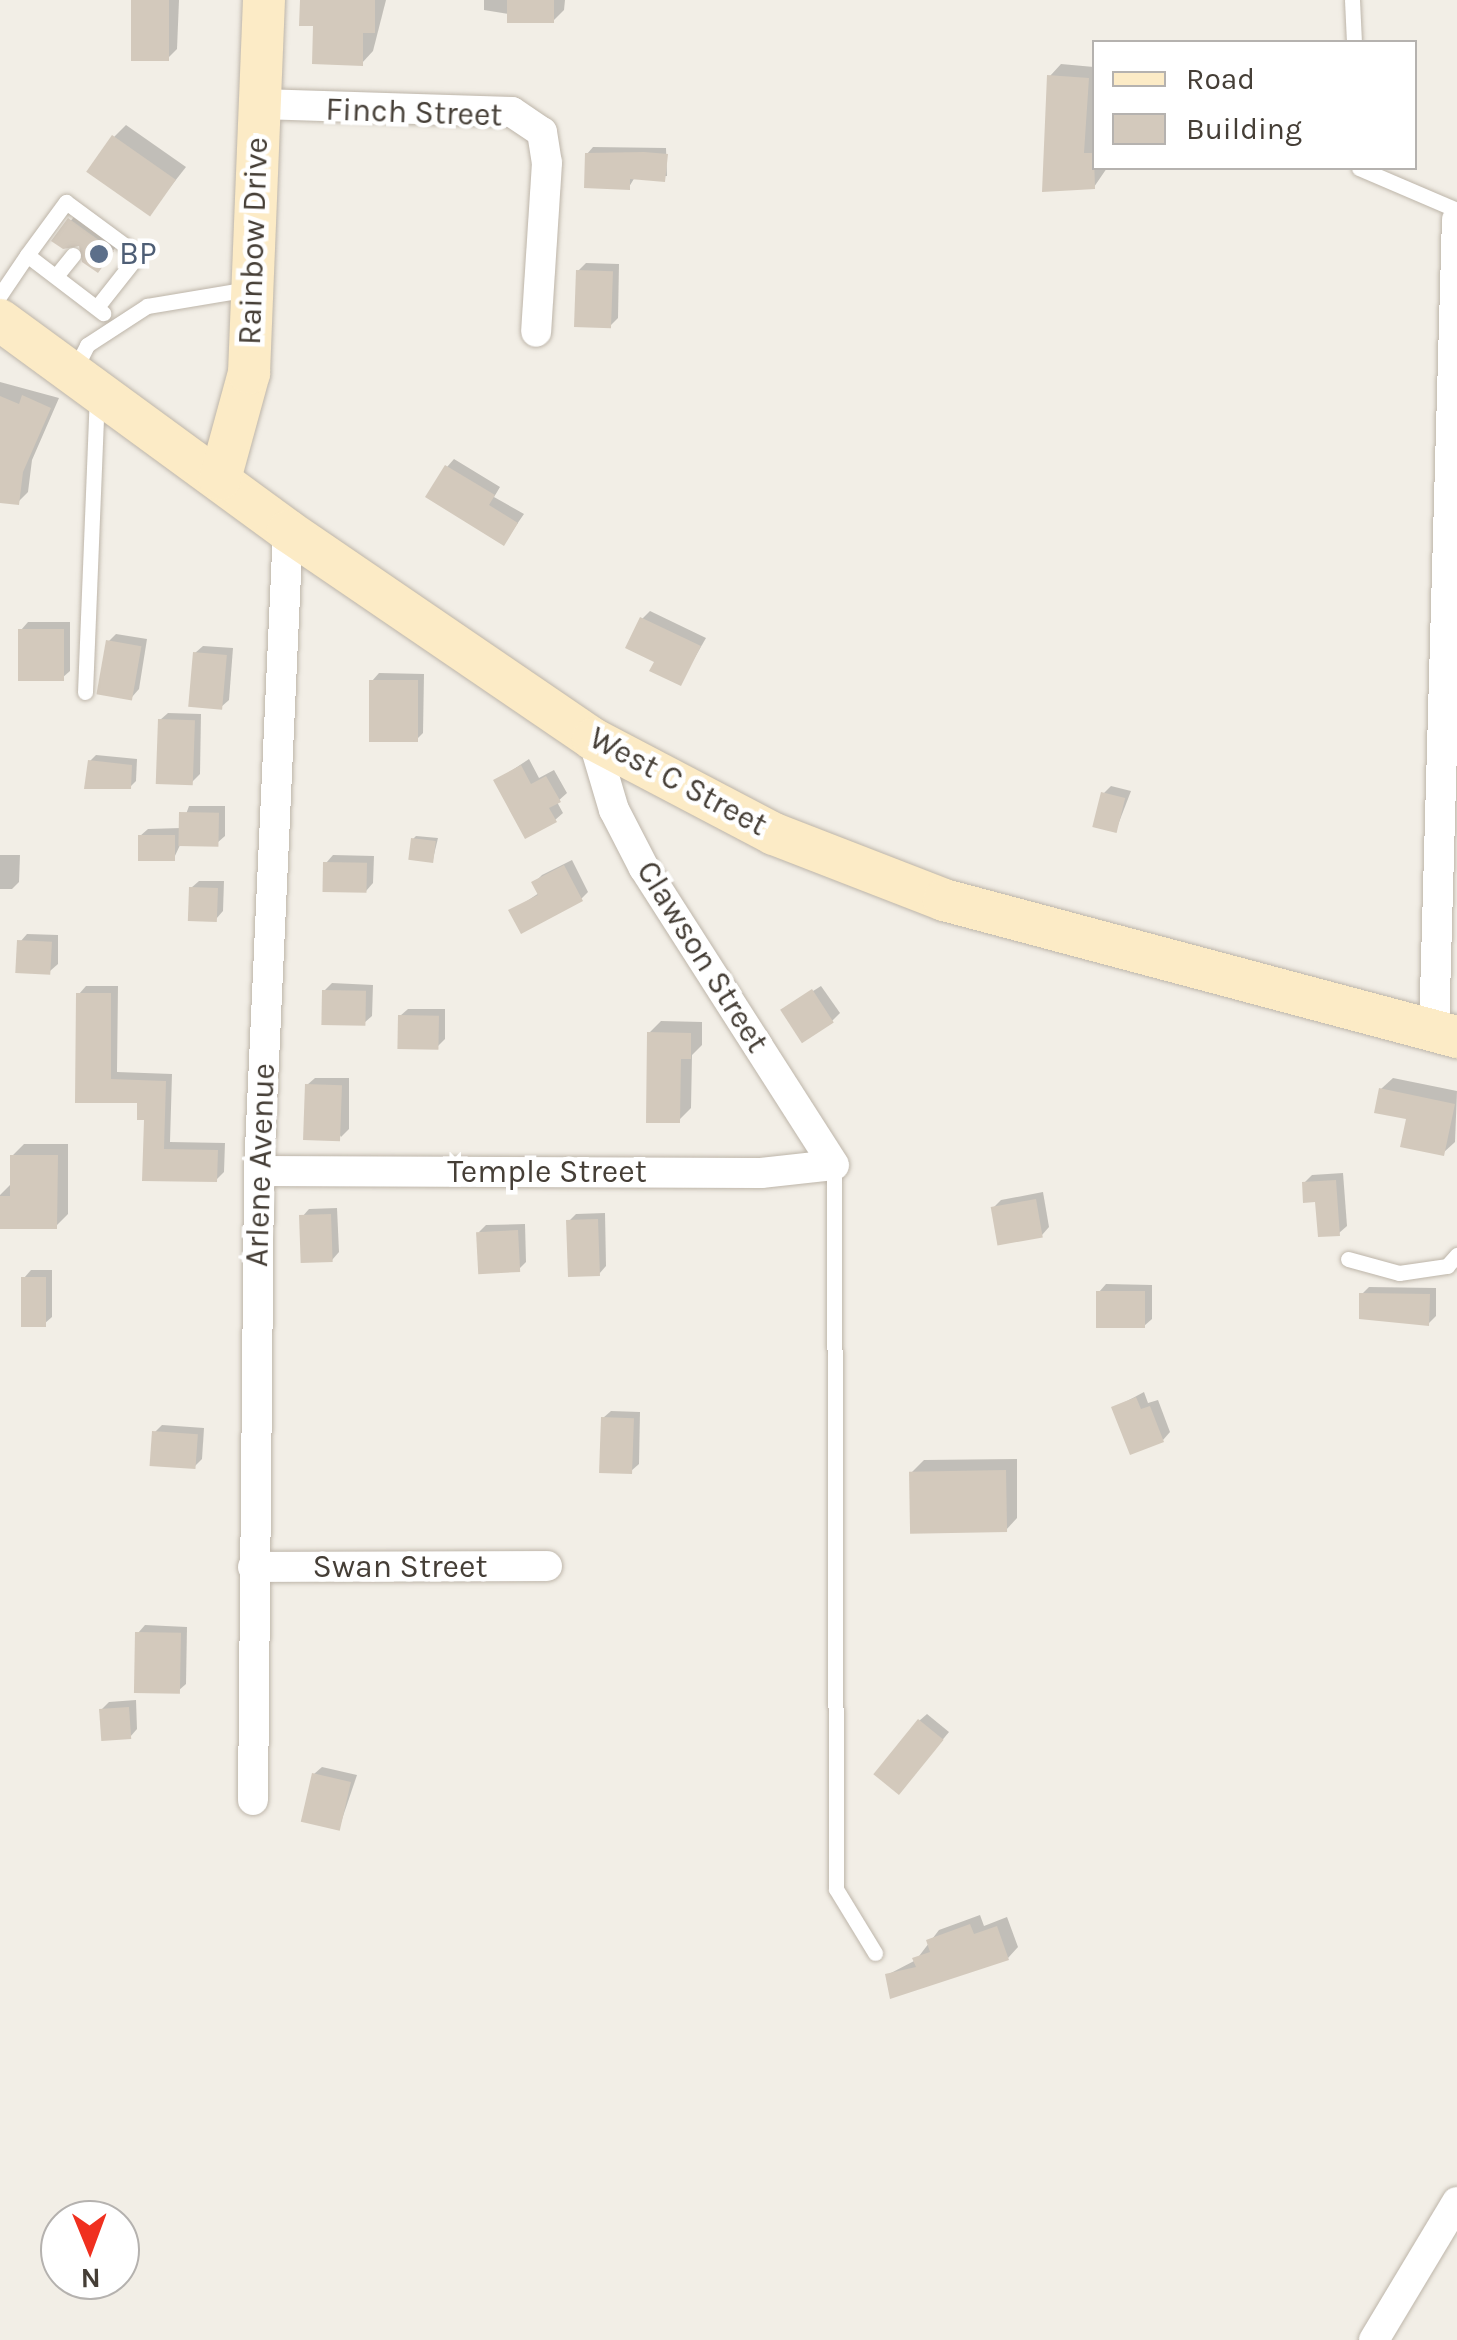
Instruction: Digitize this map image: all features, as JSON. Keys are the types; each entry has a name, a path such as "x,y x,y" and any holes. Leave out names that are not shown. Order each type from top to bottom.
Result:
{"main road":[{"name":"Rainbow Drive","path":"220,479 249,373 264,0"},
{"name":"West C Street","path":"0,320 288,531 593,739 774,834 944,900 1446,1034"}],"street":[{"name":"Finch Street","path":"260,104 512,112 542,132 546,163 536,332"},
{"path":"1446,1034 1457,220"},
{"name":"Arlene Avenue","path":"253,1800 252,1567 259,1171 288,531"},
{"name":"Clawson Street","path":"593,739 614,810 644,868 834,1165"},
{"name":"Temple Street","path":"259,1171 761,1173 834,1165"},
{"name":"Swan Street","path":"252,1567 547,1566"},
{"path":"1374,2340 1457,2202"}],"lane":[{"path":"1352,0 1354,40"},
{"path":"1365,170 1457,210"},
{"path":"0,295 66,202 92,227 138,255 97,308"},
{"path":"27,255 114,322"},
{"path":"56,276 72,255"},
{"path":"85,692 88,345 114,322 146,306 252,288"},
{"path":"834,1165 836,1889 875,1953"},
{"path":"1348,1259 1399,1273 1447,1266 1457,1255"}],"building":[{"path":"131,0 169,0 169,61 131,61"},
{"path":"300,0 375,0 375,33 363,33 363,66 312,64 313,26 299,26"},
{"path":"507,0 554,0 554,23 507,23"},
{"path":"1047,75 1089,78 1084,153 1092,153 1095,189 1042,192"},
{"path":"112,135 176,180 150,217 86,172"},
{"path":"585,153 668,154 665,182 630,179 630,190 584,188"},
{"path":"68,218 114,251 98,273 82,262 79,246 63,249 51,241"},
{"path":"576,270 613,271 611,328 574,327"},
{"path":"22,395 51,408 23,472 19,505 0,503 0,396 19,404"},
{"path":"445,465 495,495 489,505 518,523 504,546 425,497"},
{"path":"640,617 701,646 681,686 649,671 654,662 625,648"},
{"path":"18,629 64,629 64,681 18,681"},
{"path":"106,640 141,646 132,700 96,694"},
{"path":"193,652 227,655 222,710 188,707"},
{"path":"369,680 418,680 418,742 369,742"},
{"path":"158,719 195,720 193,785 156,784"},
{"path":"88,760 132,765 131,789 84,789"},
{"path":"521,765 531,784 546,776 561,802 549,808 557,822 525,839 493,780"},
{"path":"1101,792 1125,798 1117,833 1092,827"},
{"path":"179,812 219,813 218,847 178,846"},
{"path":"138,835 175,835 175,861 138,861"},
{"path":"411,838 436,841 433,863 408,860"},
{"path":"323,862 367,863 366,893 322,892"},
{"path":"564,865 583,901 521,934 508,910 538,895 531,882"},
{"path":"189,887 218,888 217,922 188,921"},
{"path":"17,940 52,942 50,975 15,973"},
{"path":"812,989 834,1023 802,1043 780,1010"},
{"path":"322,990 366,991 365,1026 321,1025"},
{"path":"76,993 111,993 111,1079 166,1081 164,1149 218,1150 217,1182 142,1181 144,1120 137,1120 137,1103 75,1103"},
{"path":"398,1015 439,1016 438,1050 397,1049"},
{"path":"647,1032 691,1033 691,1059 681,1059 680,1123 646,1123"},
{"path":"305,1084 342,1085 340,1141 303,1140"},
{"path":"1379,1088 1455,1104 1444,1156 1400,1147 1406,1119 1374,1113"},
{"path":"10,1155 58,1155 57,1229 0,1229 0,1196 10,1196"},
{"path":"1336,1180 1340,1236 1318,1237 1315,1202 1303,1203 1302,1182"},
{"path":"1036,1199 1043,1237 997,1245 991,1207"},
{"path":"331,1214 333,1262 301,1263 299,1215"},
{"path":"598,1219 600,1276 568,1277 566,1220"},
{"path":"518,1230 520,1272 478,1274 476,1232"},
{"path":"21,1277 46,1277 46,1327 21,1327"},
{"path":"1096,1291 1145,1291 1145,1328 1096,1328"},
{"path":"1359,1293 1430,1294 1429,1326 1359,1319"},
{"path":"1136,1397 1141,1409 1150,1406 1164,1442 1130,1455 1111,1407"},
{"path":"601,1417 634,1418 632,1474 599,1473"},
{"path":"152,1431 198,1434 195,1469 150,1466"},
{"path":"1006,1470 1007,1532 910,1534 909,1472"},
{"path":"135,1632 181,1633 180,1694 134,1693"},
{"path":"129,1707 131,1739 101,1741 99,1709"},
{"path":"918,1719 944,1740 899,1795 873,1774"},
{"path":"312,1773 351,1782 340,1831 301,1822"},
{"path":"970,1924 974,1934 997,1926 1009,1960 890,1999 885,1974 916,1967 912,1958 930,1952 926,1940"}],"place":[{"name":"BP","path":"99,254"}]}
